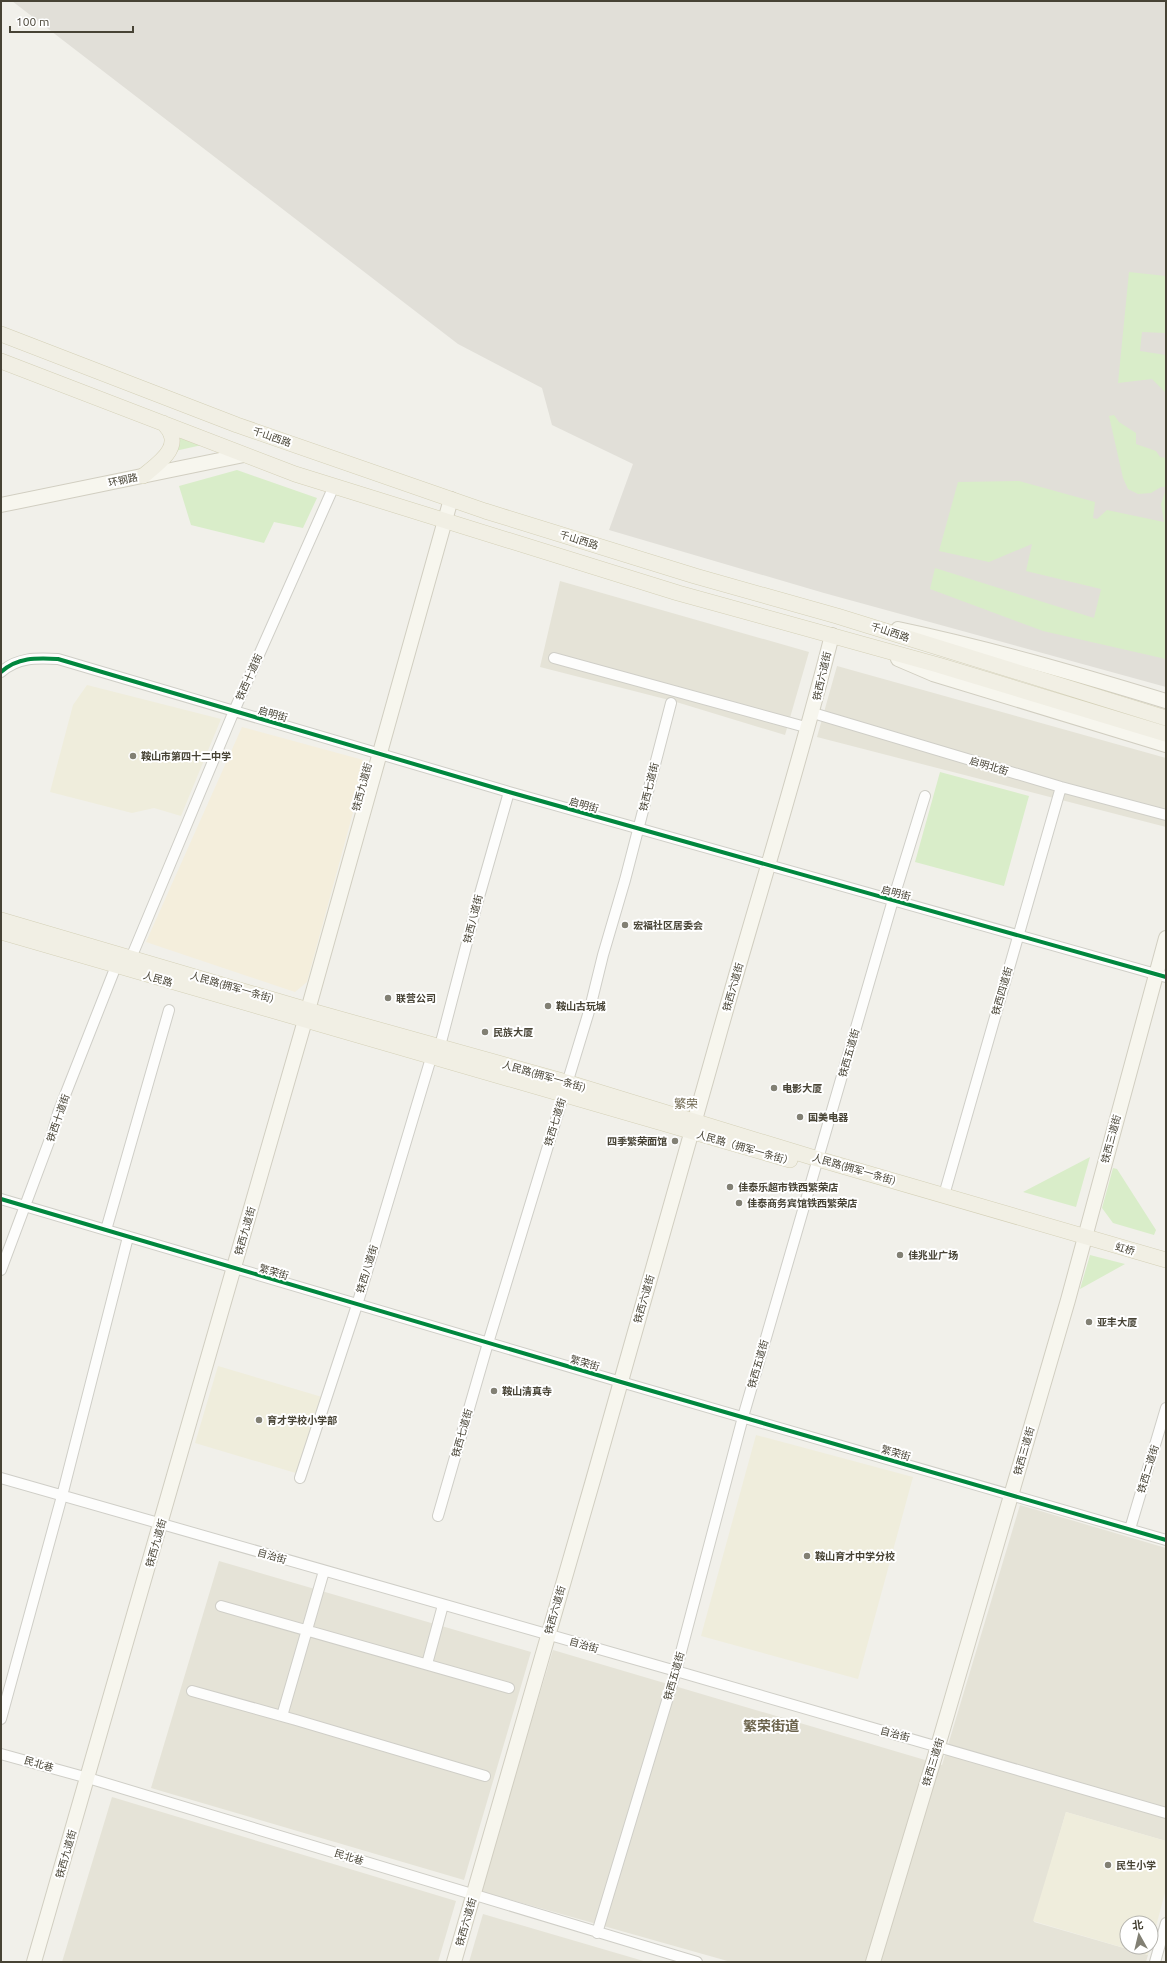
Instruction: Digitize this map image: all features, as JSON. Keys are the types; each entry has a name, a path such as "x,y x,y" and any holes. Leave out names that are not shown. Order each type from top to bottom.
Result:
{"main road":[{"name":"千山西路","path":"1,334 236,425 451,499 694,576 837,616 1166,718"},
{"name":"千山西路","path":"1,361 295,474 678,593 938,665 1166,734"},
{"path":"143,476 161,461 170,449 173,440 171,430 164,423"},
{"name":"环钢路","path":"1,505 244,455"},
{"name":"铁西九道街","path":"34,1962 234,1269 451,499"},
{"path":"837,616 963,643 1035,662 1166,701"},
{"name":"铁西六道街","path":"454,1962 694,1127 767,865 809,728 832,635"},
{"path":"853,641 933,674 1166,745"},
{"name":"人民路(拥军一条街)","path":"1,920 131,958 306,1015 565,1088 817,1164 944,1195 1084,1240"},
{"name":"人民路","path":"1,932 116,966 306,1015"},
{"name":"铁西三道街","path":"873,1962 938,1746 1161,976 1166,938"},
{"path":"817,1164 1084,1240"},
{"name":"虹桥","path":"1084,1240 1166,1260"}],"street":[{"name":"铁西十道街","path":"131,958 234,712 334,486"},
{"path":"554,658 809,728"},
{"name":"启明街","path":"1,672 13,663 22,660 58,659 509,792 1018,934 1161,976"},
{"name":"铁西七道街","path":"438,1516 488,1343 590,1008 602,955 638,829 671,703"},
{"name":"启明北街","path":"813,713 1061,787 1166,815"},
{"name":"铁西四道街","path":"944,1195 1061,787"},
{"name":"铁西八道街","path":"300,1478 357,1304 435,1052 509,792"},
{"name":"铁西五道街","path":"597,1932 676,1671 743,1417 893,900 925,796"},
{"name":"铁西十道街","path":"1,1270 26,1207 58,1113 116,966"},
{"path":"106,1230 169,1010"},
{"name":"繁荣街","path":"1,1199 234,1269 1166,1540"},
{"path":"1,1719 62,1496 128,1237"},
{"name":"铁西二道街","path":"1130,1529 1166,1408"},
{"name":"自治街","path":"1,1478 676,1671 784,1704 938,1746 1166,1814"},
{"path":"282,1716 324,1571"},
{"path":"427,1664 443,1605"},
{"path":"221,1606 509,1688"},
{"path":"192,1691 486,1776"},
{"name":"民北巷","path":"1,1754 88,1778 697,1962"},
{"path":"1155,1962 1166,1923"}],"shaded area":[{"path":"12,1 1166,1 1166,687 824,593 609,530 633,464 552,425 542,388 458,344"},
{"path":"560,581 809,652 785,735 673,701 540,667"},
{"path":"837,666 1166,758 1166,827 817,737"},
{"name":"鞍山市第四十二中学","path":"87,685 221,719 181,816 154,808 132,813 50,792 73,705"},
{"path":"242,727 367,761 307,982 295,992 146,942"},
{"name":"育才学校小学部","path":"218,1366 322,1397 299,1474 195,1443"},
{"name":"鞍山育才中学分校","path":"756,1435 913,1477 858,1679 701,1636"},
{"path":"1020,1505 1166,1548 1166,1841 1066,1812 1034,1922 1119,1947 1119,1955 1148,1955 1146,1962 731,1962 480,1891 553,1650 942,1765"},
{"path":"219,1561 531,1652 464,1880 151,1788"},
{"path":"112,1797 456,1901 438,1962 62,1962"},
{"name":"民生小学","path":"1066,1812 1166,1841 1166,1889 1159,1915 1119,1915 1119,1946 1033,1921"},
{"path":"483,1914 647,1962 469,1962"}],"green space":[{"path":"1129,272 1166,276 1165,333 1142,332 1140,351 1166,355 1166,393 1152,379 1118,383"},
{"path":"1114,415 1119,422 1136,433 1136,444 1156,451 1160,457 1166,458 1166,487 1161,487 1151,493 1138,494 1128,489 1123,478 1109,416"},
{"path":"176,435 202,445 175,451"},
{"path":"237,470 317,498 303,528 274,522 264,543 191,525 179,486"},
{"path":"1019,481 1095,502 1093,518 1097,519 1107,510 1164,522 1161,504 1166,489 1166,659 1043,631 930,589 935,568 1094,618 1101,589 1026,571 1032,544 989,562 939,551 958,482"},
{"path":"940,772 1029,796 1004,886 915,862"},
{"path":"1090,1157 1076,1207 1023,1192"},
{"path":"1113,1168 1117,1169 1156,1230 1154,1235 1113,1223 1102,1208"},
{"path":"1090,1255 1125,1264 1080,1289"}],"cycle path":[{"path":"1,672 7,667 21,661 42,658 58,659 509,792 1166,977"},
{"path":"1,1199 621,1382 1166,1540"}],"place":[{"name":"鞍山市第四十二中学","path":"133,756"},
{"name":"宏福社区居委会","path":"625,925"},
{"name":"联营公司","path":"388,998"},
{"name":"鞍山古玩城","path":"548,1006"},
{"name":"民族大厦","path":"485,1032"},
{"name":"电影大厦","path":"774,1088"},
{"name":"国美电器","path":"800,1117"},
{"name":"四季繁荣面馆","path":"675,1141"},
{"name":"佳泰乐超市铁西繁荣店","path":"730,1187"},
{"name":"佳泰商务宾馆铁西繁荣店","path":"739,1203"},
{"name":"佳兆业广场","path":"900,1255"},
{"name":"亚丰大厦","path":"1089,1322"},
{"name":"鞍山清真寺","path":"494,1391"},
{"name":"育才学校小学部","path":"259,1420"},
{"name":"鞍山育才中学分校","path":"807,1556"},
{"name":"民生小学","path":"1108,1865"}],"district":[{"name":"繁荣","path":"686,1103"},
{"name":"繁荣街道","path":"771,1726"}]}
